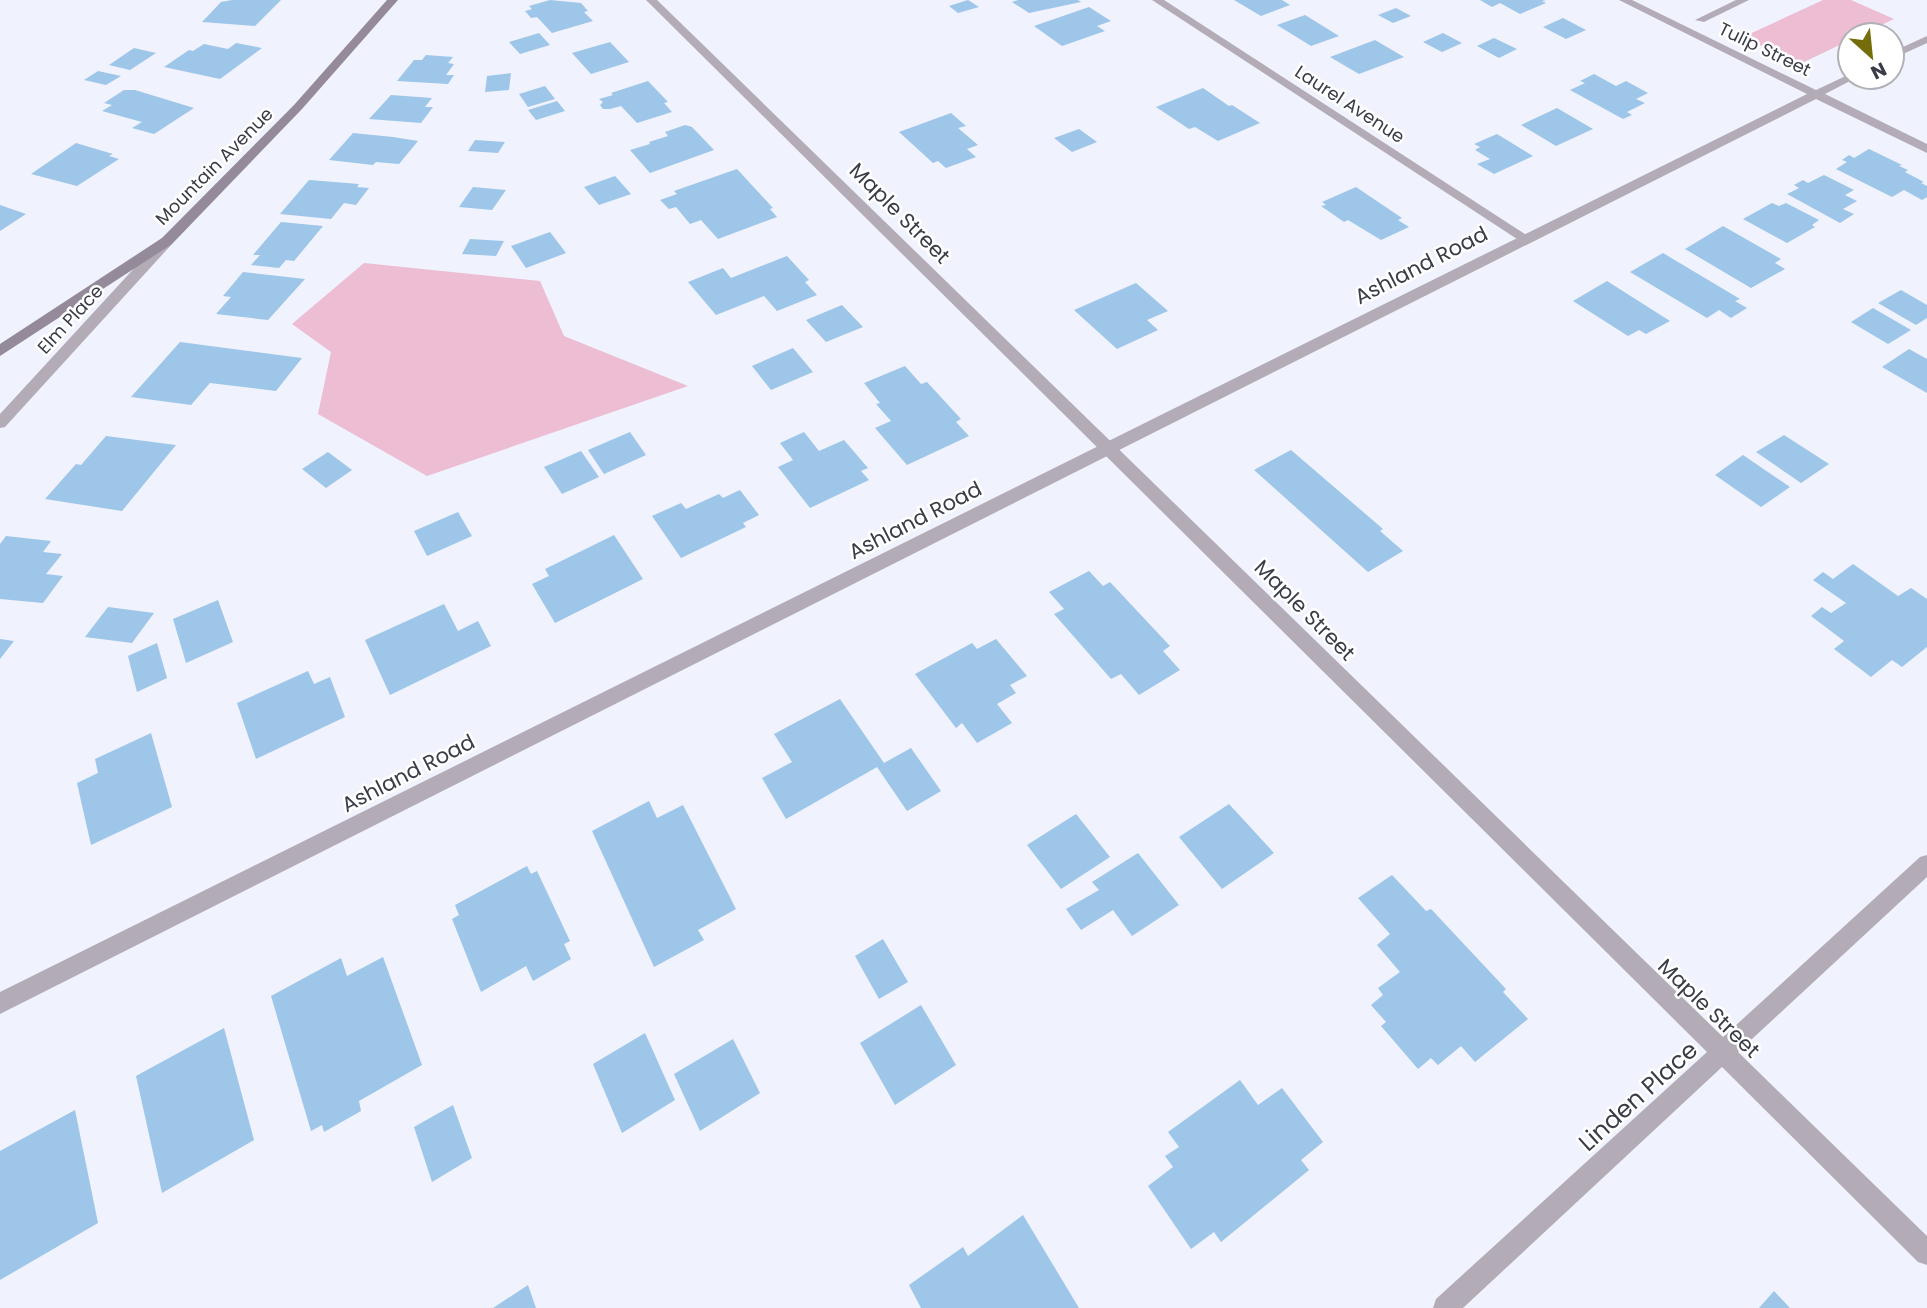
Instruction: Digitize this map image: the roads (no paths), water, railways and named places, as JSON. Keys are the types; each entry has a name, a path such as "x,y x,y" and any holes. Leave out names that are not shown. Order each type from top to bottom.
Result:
{"main road":[{"name":"Mountain Avenue","path":"0,351 167,241 298,107 393,0"}],"street":[{"name":"Maple Street","path":"651,0 1927,1253"},
{"name":"Laurel Avenue","path":"1157,0 1525,238"},
{"name":"Tulip Street","path":"1625,0 1927,149"},
{"path":"1700,20 1744,0"},
{"path":"1906,49 1927,39"},
{"name":"Ashland Road","path":"0,1003 1836,84"},
{"name":"Elm Place","path":"0,423 167,241"},
{"name":"Linden Place","path":"1445,1308 1927,864"}]}
